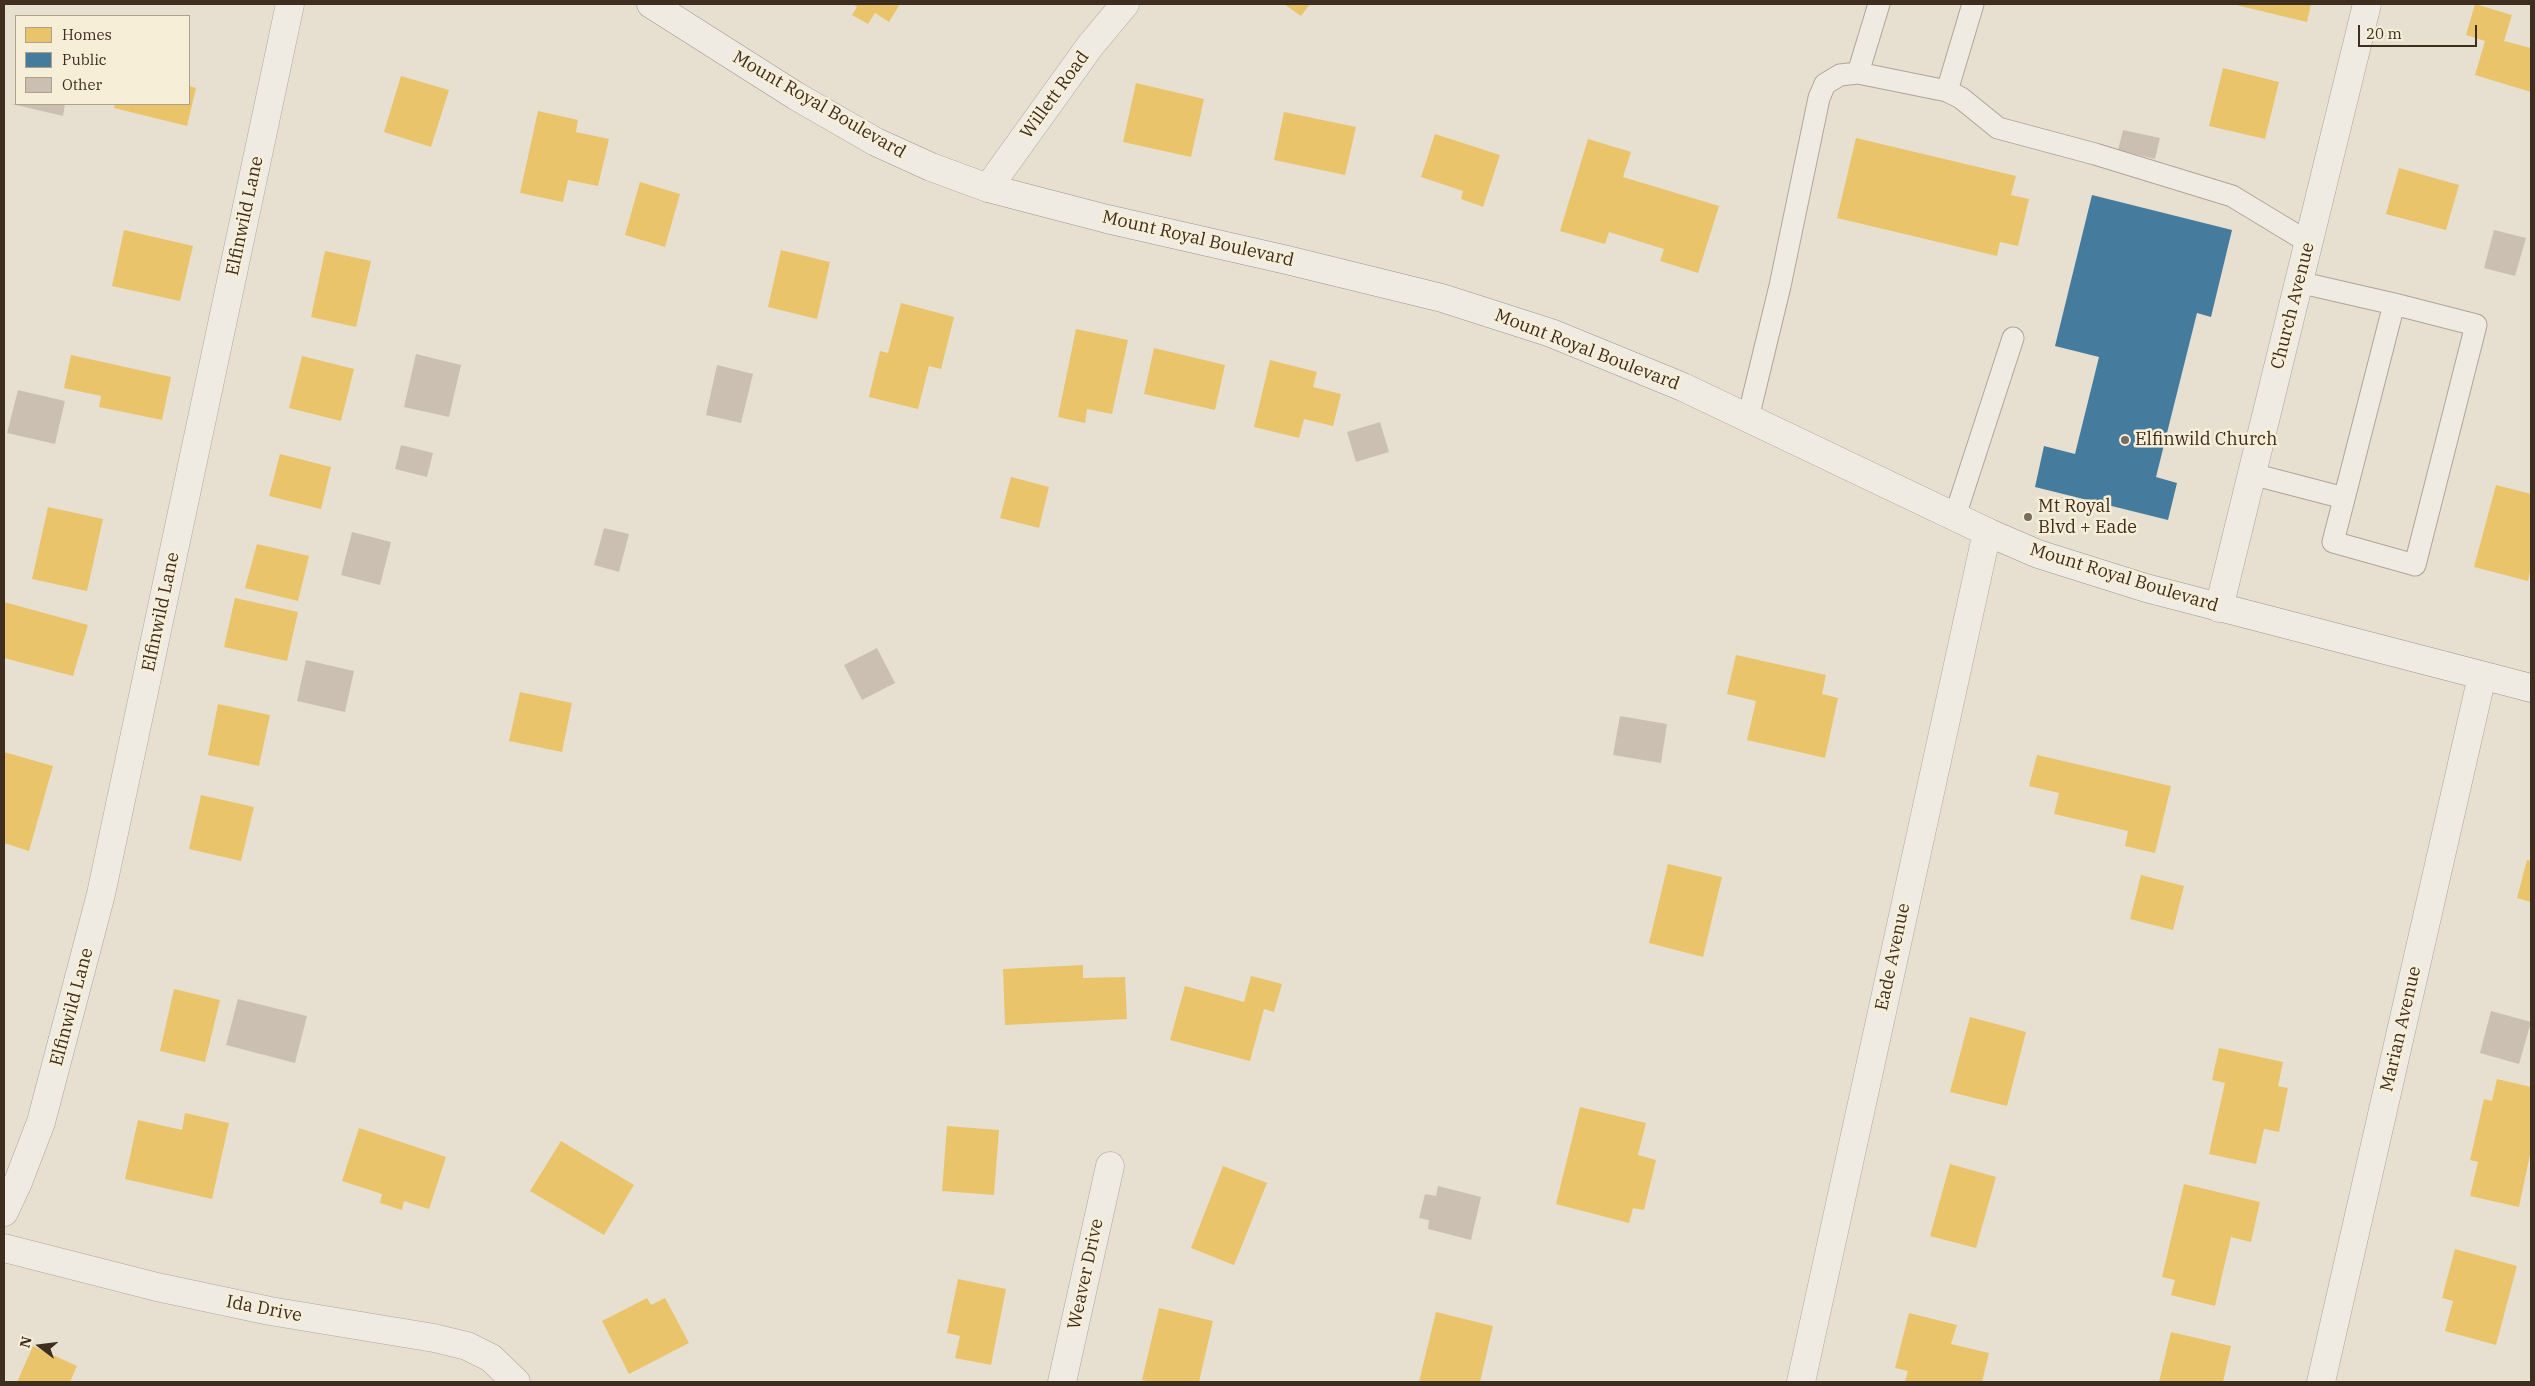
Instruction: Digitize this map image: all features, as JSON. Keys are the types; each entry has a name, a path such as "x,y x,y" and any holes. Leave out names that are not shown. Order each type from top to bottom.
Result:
{"street":[{"name":"Elfinwild Lane","path":"4,1212 18,1182 41,1122 101,894 290,4"},
{"name":"Mount Royal Boulevard","path":"651,4 796,96 876,142 931,167 988,188 1442,298 1551,333 1684,387 1987,532 2038,554 2146,588 2219,608 2531,688"},
{"name":"Willett Road","path":"988,188 1090,46 1125,4"},
{"name":"Church Avenue","path":"2219,608 2367,4"},
{"name":"Eade Avenue","path":"1801,1382 1987,532"},
{"name":"Marian Avenue","path":"2321,1382 2482,676"},
{"name":"Weaver Drive","path":"1062,1382 1110,1166"},
{"name":"Ida Drive","path":"4,1248 157,1287 251,1307 434,1338 467,1346 491,1358 516,1382"}],"lane":[{"path":"1858,73 1879,4"},
{"path":"1947,91 1973,4"},
{"path":"1748,418 1780,286 1819,98 1826,84 1840,74 1858,73 1947,91 1962,98 1998,128 2095,154 2232,196 2308,242"},
{"path":"2298,282 2394,304 2476,325 2415,565 2333,542 2394,304"},
{"path":"1955,516 2013,338"},
{"path":"2252,474 2344,498"}],"building: Homes":[{"path":"853,4 900,4 889,22 875,13 868,24 852,15 857,7"},
{"path":"1284,4 1310,4 1301,16"},
{"path":"2232,4 2311,4 2307,22"},
{"path":"2475,4 2512,15 2504,41 2531,48 2531,92 2475,75 2485,41 2466,35"},
{"path":"2223,68 2279,82 2265,139 2209,126"},
{"path":"401,76 449,90 431,147 384,132"},
{"path":"1136,83 1204,99 1191,157 1123,142"},
{"path":"190,86 196,88 187,126 114,108 115,105 190,105"},
{"path":"538,111 578,120 576,132 609,139 598,186 568,180 563,202 520,193"},
{"path":"1284,112 1356,127 1345,175 1274,160"},
{"path":"1435,134 1500,155 1483,207 1461,199 1463,191 1421,177"},
{"path":"1856,138 2016,176 2011,195 2029,199 2018,246 2000,242 1997,256 1837,218"},
{"path":"1588,139 1631,152 1623,177 1719,206 1698,273 1660,261 1664,249 1609,232 1605,244 1560,231"},
{"path":"2399,168 2459,185 2446,230 2386,214"},
{"path":"640,182 680,194 665,247 625,235"},
{"path":"124,230 193,246 180,301 112,286"},
{"path":"781,250 830,262 817,319 768,307"},
{"path":"325,251 371,261 356,327 311,317"},
{"path":"901,303 954,317 941,369 929,366 918,409 869,397 880,351 888,353"},
{"path":"1076,329 1128,340 1112,414 1087,409 1085,423 1058,417"},
{"path":"1154,348 1225,365 1215,410 1144,394"},
{"path":"71,355 171,377 162,420 99,407 101,396 64,388"},
{"path":"302,356 354,369 341,421 289,408"},
{"path":"1270,360 1317,372 1313,387 1341,394 1333,426 1304,419 1299,438 1254,427"},
{"path":"280,454 331,467 321,509 269,496"},
{"path":"1011,477 1049,487 1039,528 1000,518"},
{"path":"2496,485 2531,494 2531,567 2528,581 2474,567"},
{"path":"48,507 103,519 87,591 32,579"},
{"path":"257,544 309,556 298,601 245,588"},
{"path":"235,598 298,612 287,661 224,647"},
{"path":"4,602 88,625 73,676 4,658"},
{"path":"1736,655 1826,675 1822,694 1838,698 1825,758 1747,740 1756,701 1727,694"},
{"path":"520,692 572,703 562,752 509,741"},
{"path":"218,704 270,715 259,766 208,755"},
{"path":"4,752 53,766 29,851 4,843"},
{"path":"2037,755 2171,786 2155,853 2125,846 2128,831 2054,814 2059,793 2029,786"},
{"path":"201,795 254,807 241,861 189,849"},
{"path":"2527,860 2531,861 2531,902 2517,898"},
{"path":"1668,864 1722,877 1703,957 1649,943"},
{"path":"2141,875 2184,886 2173,930 2130,919"},
{"path":"1083,965 1083,978 1125,977 1127,1019 1005,1025 1003,969"},
{"path":"1251,976 1282,984 1274,1012 1264,1009 1250,1061 1170,1040 1185,986 1244,1002"},
{"path":"174,989 220,1000 205,1062 160,1051"},
{"path":"1970,1017 2026,1032 2007,1106 1950,1092"},
{"path":"2219,1048 2283,1062 2278,1086 2288,1088 2279,1132 2264,1129 2256,1164 2209,1154 2225,1083 2212,1080"},
{"path":"2497,1079 2531,1087 2531,1150 2519,1207 2470,1196 2478,1162 2470,1160 2484,1099 2492,1101"},
{"path":"1580,1107 1646,1123 1638,1155 1656,1160 1644,1210 1633,1208 1629,1223 1556,1204"},
{"path":"185,1113 229,1123 212,1199 125,1179 138,1120 182,1130"},
{"path":"947,1126 999,1130 994,1195 942,1191"},
{"path":"359,1128 446,1157 429,1209 404,1201 402,1210 380,1203 382,1194 342,1181"},
{"path":"561,1141 634,1185 604,1235 530,1191"},
{"path":"1950,1164 1996,1177 1976,1248 1930,1236"},
{"path":"1223,1166 1267,1183 1234,1265 1191,1248"},
{"path":"2184,1184 2260,1202 2251,1242 2231,1237 2215,1306 2171,1295 2175,1280 2162,1277"},
{"path":"2455,1249 2517,1266 2496,1345 2445,1331 2453,1301 2442,1298"},
{"path":"958,1279 1006,1289 991,1365 955,1358 960,1336 947,1333"},
{"path":"647,1298 651,1305 665,1298 689,1343 629,1374 602,1321"},
{"path":"1159,1308 1213,1321 1199,1382 1152,1382 1142,1380"},
{"path":"1436,1312 1493,1326 1480,1382 1419,1382"},
{"path":"1909,1313 1957,1325 1951,1344 1989,1353 1982,1382 1905,1381 1908,1371 1895,1368"},
{"path":"2171,1332 2231,1346 2223,1382 2159,1382"},
{"path":"33,1346 77,1366 70,1382 17,1382"}],"building: Public":[{"path":"2092,195 2232,230 2211,317 2197,313 2156,477 2177,483 2168,520 2035,487 2044,446 2075,454 2099,357 2055,346"}],"building: Other":[{"path":"16,105 65,105 63,116"},
{"path":"2123,130 2160,138 2155,159 2118,150"},
{"path":"2494,230 2526,238 2515,276 2484,268"},
{"path":"416,354 461,365 449,417 404,407"},
{"path":"717,365 753,374 741,423 706,415"},
{"path":"18,390 65,401 55,444 7,433"},
{"path":"1380,422 1389,452 1356,462 1347,432"},
{"path":"401,445 433,453 427,477 395,469"},
{"path":"604,528 629,534 619,572 594,565"},
{"path":"352,532 391,542 380,585 341,575"},
{"path":"877,648 895,683 862,700 844,665"},
{"path":"306,660 354,671 345,712 297,701"},
{"path":"1620,716 1667,724 1661,763 1613,755"},
{"path":"238,999 307,1016 295,1063 226,1045"},
{"path":"2491,1011 2531,1022 2519,1064 2480,1053"},
{"path":"1438,1186 1481,1197 1471,1240 1428,1229 1429,1220 1419,1218 1425,1194 1436,1196"}],"place":[{"name":"Elfinwild Church","path":"2125,440"},
{"name":"Mt Royal Blvd + Eade","path":"2028,517"}]}
